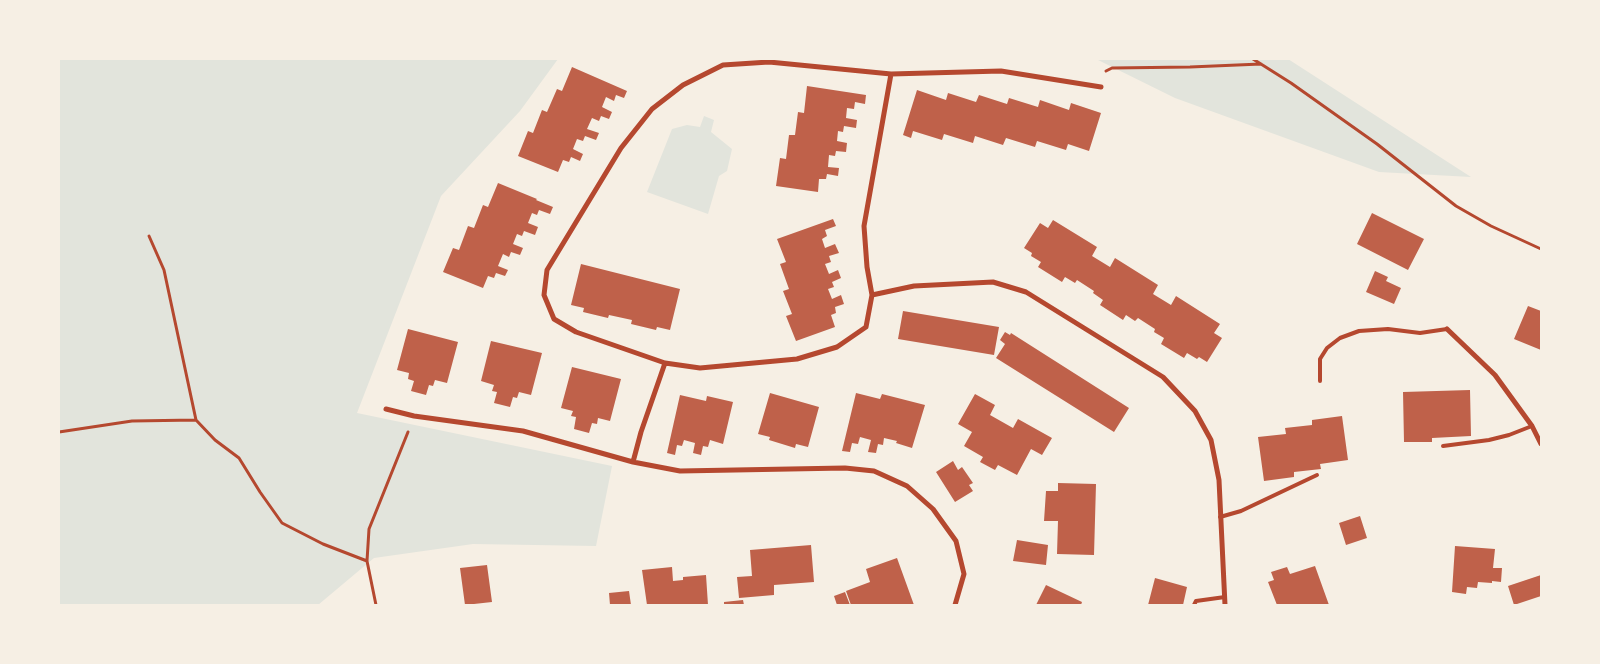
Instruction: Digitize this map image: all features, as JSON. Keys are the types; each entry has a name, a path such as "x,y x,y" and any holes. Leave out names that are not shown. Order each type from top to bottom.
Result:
{"street":[{"path":"891,74 864,226 867,267 872,295 866,327 838,347 797,359 700,368 665,363 576,332 554,319 544,295 547,270 621,148 652,109 683,85 723,65 769,62 891,74 1001,71 1101,87"},
{"path":"872,295 914,286 993,282 1026,292 1163,377 1195,411 1211,440 1219,480 1225,605"},
{"path":"1447,329 1495,375 1532,426 1541,444"},
{"path":"633,462 641,432 665,363"},
{"path":"386,409 414,416 523,431 633,462 680,471 845,468 874,471 907,486 932,509 956,541 964,574 955,605"}],"lane":[{"path":"1320,381 1320,359 1327,348 1340,338 1359,331 1388,329 1420,332 1447,329"},
{"path":"1443,446 1489,440 1510,435 1532,426"},
{"path":"1220,516 1241,511 1317,475"},
{"path":"1194,605 1196,601 1225,597"}],"path":[{"path":"1253,59 1291,83 1377,144 1456,206 1491,226 1541,249"},
{"path":"1083,84 1112,68 1261,64"},
{"path":"149,236 164,270 196,420 215,440 239,458 282,523 323,544 366,561"},
{"path":"376,605 366,561 369,529 414,416"},
{"path":"59,432 132,420 196,420"}],"shaded area":[{"path":"59,59 558,59 520,111 441,196 357,413 612,466 596,546 473,544 374,558 318,605 59,605"},
{"path":"1096,59 1288,59 1471,177 1379,172 1175,98"},
{"path":"704,116 714,120 711,132 732,149 727,171 719,176 708,214 647,192 672,129 687,125 700,127"}],"building":[{"path":"572,67 627,91 624,98 616,95 614,101 606,97 602,107 612,112 609,119 601,116 599,121 592,118 587,129 599,133 596,140 585,136 583,141 577,139 573,149 583,154 580,161 571,157 569,162 563,160 558,172 518,156 528,131 533,133 542,110 547,112 557,89 562,91"},
{"path":"807,86 866,95 865,104 855,102 854,109 847,108 846,118 857,120 856,128 844,126 843,132 838,131 837,141 847,143 846,152 836,151 835,156 829,155 828,167 839,168 838,176 827,174 826,179 819,179 818,192 776,186 780,158 786,159 789,135 795,135 798,112 804,113"},
{"path":"917,90 946,100 948,93 976,102 979,95 1007,104 1009,98 1038,107 1040,100 1069,110 1071,103 1101,113 1089,151 1068,144 1066,150 1037,141 1035,147 1006,138 1003,145 975,136 973,143 944,134 942,140 913,131 911,138 903,135"},
{"path":"498,183 553,207 550,214 539,210 537,215 532,213 528,223 538,227 535,235 524,231 522,236 517,234 513,244 523,248 520,255 511,252 509,257 503,254 498,266 508,270 505,276 496,273 494,278 488,276 483,288 443,272 453,248 459,250 468,226 474,228 483,205 488,207"},
{"path":"1372,213 1424,239 1408,270 1357,244"},
{"path":"833,219 836,226 825,230 827,236 822,239 825,248 835,244 839,253 829,256 831,262 825,264 829,274 838,270 841,278 832,282 834,287 828,289 832,299 841,295 844,304 835,307 836,313 831,315 835,327 796,341 786,316 792,314 783,291 789,289 780,264 786,262 777,239"},
{"path":"1053,220 1097,247 1092,256 1110,267 1115,258 1158,285 1153,294 1171,305 1176,296 1220,324 1214,333 1222,338 1207,362 1187,353 1184,358 1161,344 1164,338 1154,332 1155,329 1138,318 1135,321 1126,315 1123,320 1100,305 1103,300 1093,293 1094,291 1077,280 1075,283 1065,277 1062,282 1038,267 1041,262 1031,256 1032,253 1024,248 1040,223 1048,228"},
{"path":"581,264 680,289 670,330 657,327 656,330 631,324 632,320 609,315 608,318 583,312 584,308 571,305"},
{"path":"1375,271 1388,277 1386,281 1401,288 1394,304 1366,292"},
{"path":"1528,306 1541,311 1541,350 1514,339"},
{"path":"903,311 999,327 994,355 898,339"},
{"path":"408,329 458,342 447,383 435,380 433,386 429,385 426,395 411,391 414,381 408,379 409,373 397,370"},
{"path":"1005,332 1010,335 1011,333 1129,408 1114,432 996,358 1005,344 1000,340"},
{"path":"491,341 542,353 531,395 519,392 517,398 513,397 510,407 494,403 497,392 492,391 494,385 481,381"},
{"path":"572,367 621,379 610,421 598,418 597,424 592,423 589,433 574,429 576,417 571,416 573,411 561,408"},
{"path":"1470,390 1471,436 1432,438 1432,442 1404,442 1403,392"},
{"path":"770,393 819,407 808,447 796,444 795,448 769,440 770,437 758,434"},
{"path":"856,393 880,399 882,394 925,405 912,448 896,443 897,441 884,438 883,445 878,444 876,453 868,452 871,440 860,437 858,444 852,443 850,452 842,451"},
{"path":"975,394 995,405 990,415 1013,428 1018,419 1052,438 1042,455 1031,449 1017,475 998,465 995,470 980,462 983,457 964,446 972,432 958,424"},
{"path":"680,395 706,401 707,396 733,402 723,444 710,440 708,447 703,446 701,455 693,453 695,443 684,440 682,446 677,445 675,455 667,453"},
{"path":"1342,416 1348,460 1320,464 1321,469 1294,472 1294,477 1264,481 1258,437 1286,434 1285,428 1312,425 1312,420"},
{"path":"953,461 958,470 962,467 973,483 969,485 973,491 955,502 936,472"},
{"path":"1058,483 1096,484 1094,555 1057,554 1058,521 1044,521 1046,491 1058,491"},
{"path":"1360,516 1367,538 1346,545 1339,523"},
{"path":"1017,540 1048,545 1046,565 1013,561"},
{"path":"811,545 814,582 774,585 774,595 739,598 737,577 752,576 750,550"},
{"path":"1455,546 1495,549 1493,568 1502,568 1501,582 1478,582 1477,588 1467,587 1466,594 1452,592"},
{"path":"897,558 914,605 851,605 846,591 870,582 866,569"},
{"path":"487,565 492,602 465,605 460,568"},
{"path":"1315,566 1329,605 1277,605 1268,582 1274,580 1271,572 1287,567 1290,574"},
{"path":"672,567 673,581 683,580 683,577 706,575 708,605 647,605 642,570"},
{"path":"1541,575 1541,596 1514,605 1508,586"},
{"path":"1155,578 1187,587 1183,605 1148,605"},
{"path":"1046,585 1082,602 1081,605 1036,605"},
{"path":"629,591 631,605 610,605 609,593"},
{"path":"845,592 850,605 837,605 834,596"},
{"path":"743,600 744,605 724,605 724,602"}]}
